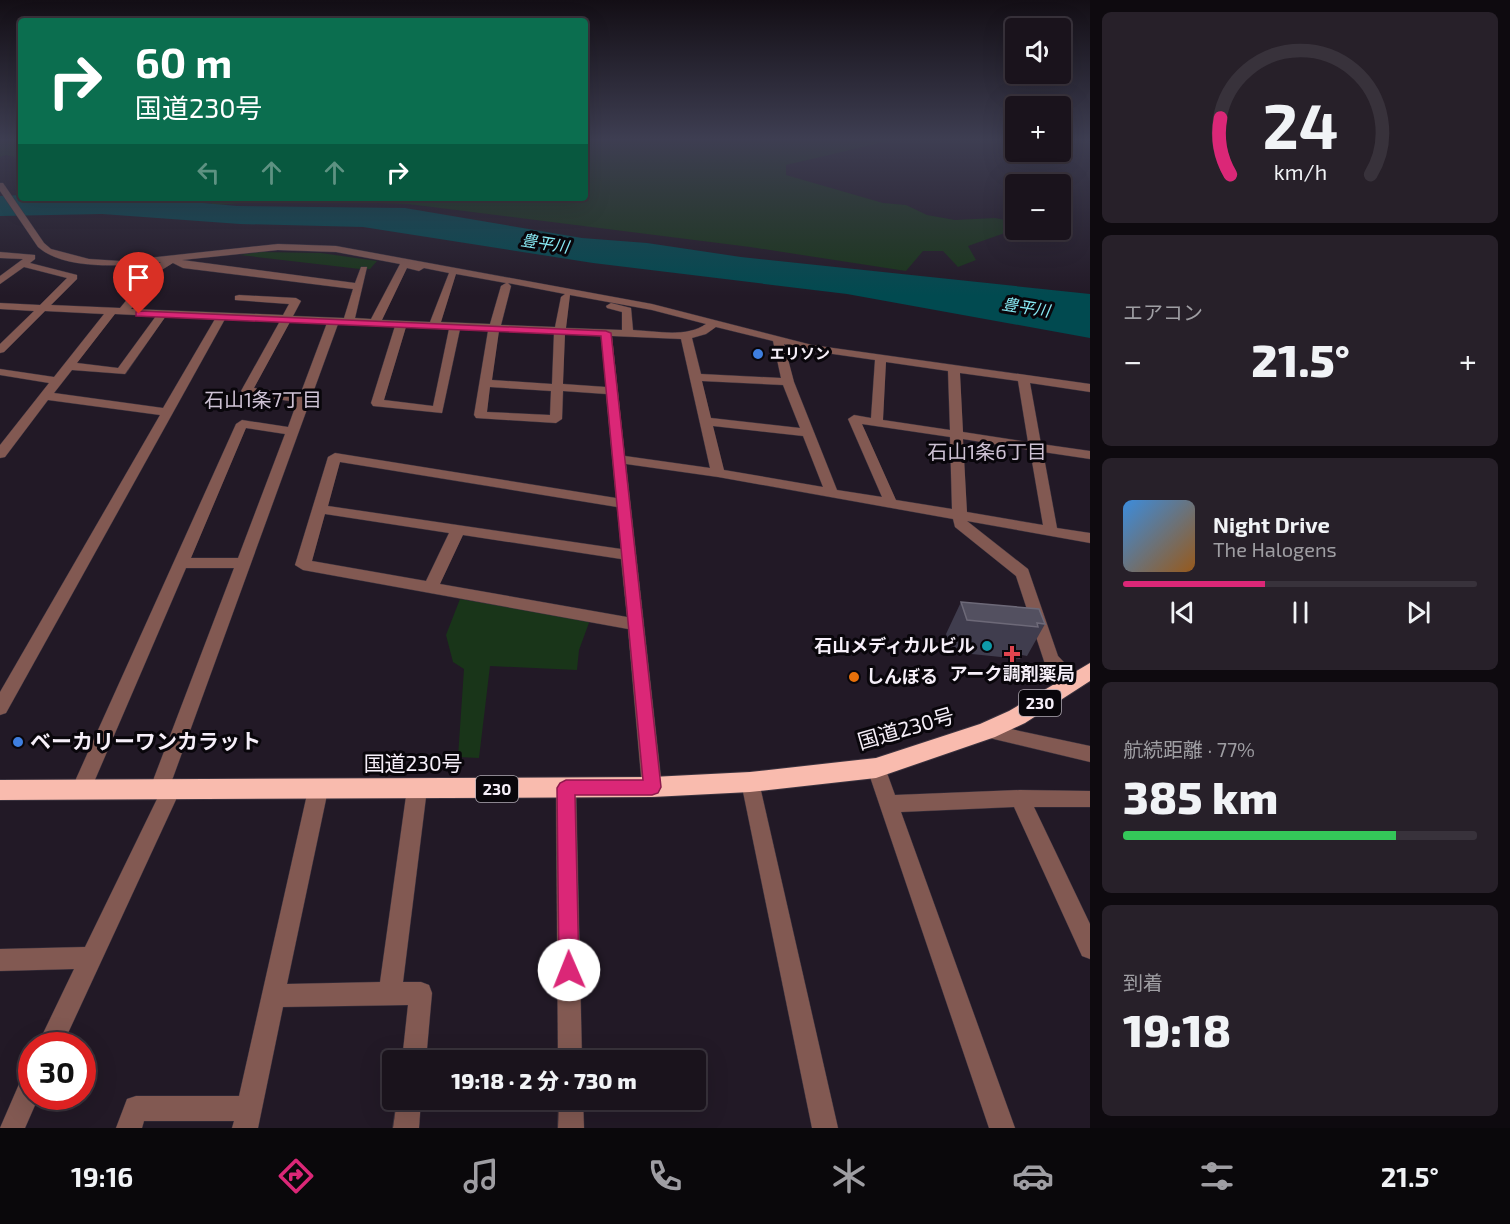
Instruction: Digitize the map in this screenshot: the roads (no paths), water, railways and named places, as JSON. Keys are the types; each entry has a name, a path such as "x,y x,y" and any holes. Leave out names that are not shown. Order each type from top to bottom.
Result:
{"highway":[{"name":"国道230号","path":"0,790 566,788 652,787 750,782 876,768 987,731 1017,717 1082,676"}],"street":[{"path":"5,191 34,237 48,251 103,263 173,259 278,247 336,249 652,307 778,342 954,370 1090,388"},
{"path":"0,280 32,257 48,251"},
{"path":"0,255 32,257"},
{"path":"173,259 183,265 359,287"},
{"path":"0,454 69,366 157,269 173,259"},
{"path":"0,350 74,278 22,264"},
{"path":"374,324 404,265 627,310 628,334"},
{"path":"55,1032 164,791 244,563 305,399 340,322 359,287 364,270"},
{"path":"0,708 223,317 260,275"},
{"path":"434,326 452,275"},
{"path":"506,285 494,329 480,415 556,419 560,332 566,297"},
{"path":"239,298 296,301 247,391 305,399"},
{"path":"0,306 162,315 686,336 702,332 712,325"},
{"path":"69,366 121,372 162,315"},
{"path":"401,325 377,403 438,410 455,327"},
{"path":"606,333 652,787"},
{"path":"686,336 718,473"},
{"path":"778,342 788,382 832,493"},
{"path":"878,422 881,359"},
{"path":"954,370 960,524 1023,573 1051,658 1082,676"},
{"path":"0,372 58,381"},
{"path":"695,378 788,382"},
{"path":"1023,378 1052,532"},
{"path":"485,383 611,391"},
{"path":"46,396 167,412"},
{"path":"891,503 854,419 1090,455"},
{"path":"706,421 809,433"},
{"path":"81,790 242,424 293,431"},
{"path":"622,503 335,457 303,565 634,624"},
{"path":"618,459 718,473 1090,538"},
{"path":"319,509 627,555"},
{"path":"430,588 458,530"},
{"path":"181,563 244,563"},
{"path":"987,731 1090,754"},
{"path":"876,768 1002,1128"},
{"path":"750,782 825,1128"},
{"path":"566,788 570,1050"},
{"path":"390,994 417,789"},
{"path":"129,1128 136,1108 247,1119 318,790"},
{"path":"889,804 1020,798 1090,799"},
{"path":"1020,798 1090,948"},
{"path":"0,960 88,958"},
{"path":"273,996 421,993 415,1050"},
{"path":"12,1128 20,1110"},
{"path":"406,1128 408,1110"},
{"path":"571,1110 572,1128"}],"water":[{"name":"豊平川","path":"18,195 18,201 181,201 237,206 405,208 582,238 647,243 741,257 1090,294 1090,338 847,294 593,263 363,227 240,224 102,214 0,216 0,196"}],"place":[{"name":"エリソン","path":"758,354"},
{"name":"石山メディカルビル","path":"987,646"},
{"name":"アーク調剤薬局","path":"1012,654"},
{"name":"しんぼる","path":"854,677"},
{"name":"ベーカリーワンカラット","path":"18,742"}],"district":[{"name":"石山1条7丁目","path":"263,400"},
{"name":"石山1条6丁目","path":"987,452"}]}
